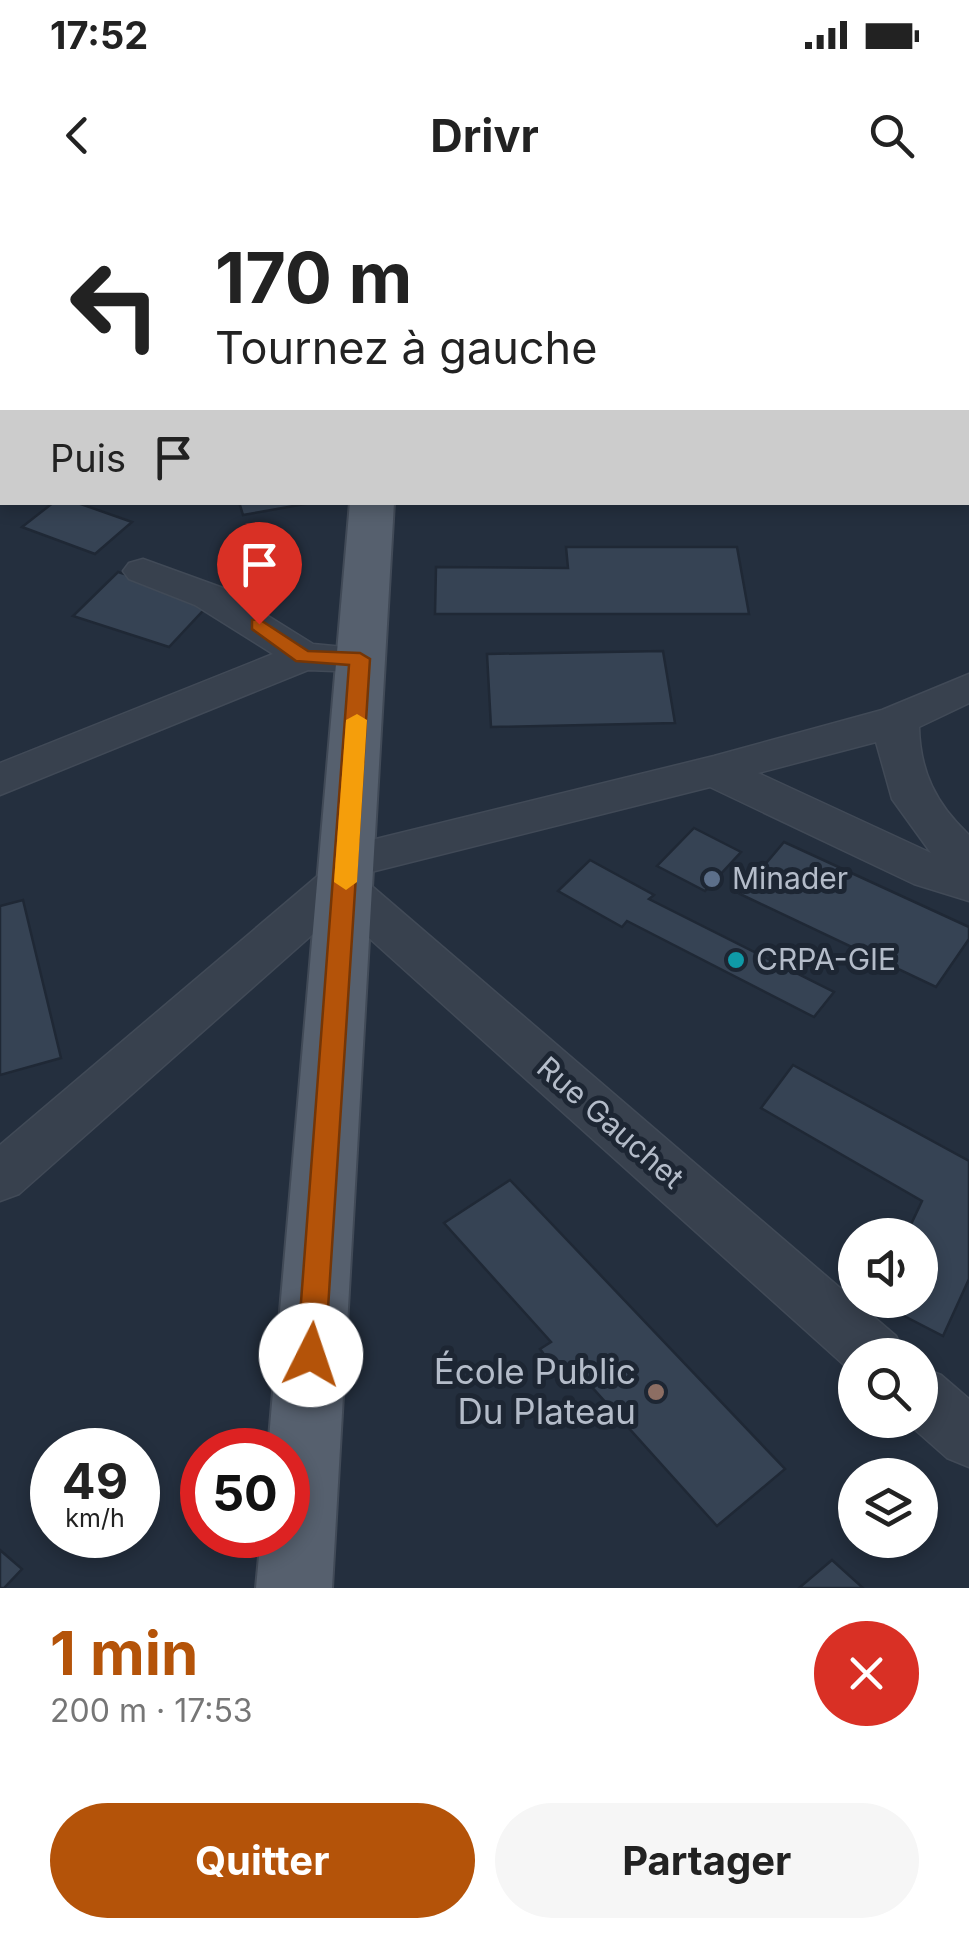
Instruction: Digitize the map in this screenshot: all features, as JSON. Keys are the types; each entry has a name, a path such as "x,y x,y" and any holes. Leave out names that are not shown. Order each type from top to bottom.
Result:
{"main road":[{"path":"294,1588 346,876 331,658 371,505"}],"street":[{"path":"142,571 187,585 237,608 331,658"},
{"path":"0,780 331,658"},
{"path":"0,1178 346,876 902,718 969,687"},
{"path":"902,718 969,720"},
{"path":"902,718 896,739 909,792 924,819 945,842 969,858"},
{"path":"714,771 932,872 969,884"},
{"name":"Rue Gauchet","path":"346,876 855,1338"},
{"path":"938,1411 969,1438"}],"building":[{"path":"50,505 84,505 132,522 95,554 22,527"},
{"path":"240,505 299,505 243,515"},
{"path":"566,547 737,547 749,614 435,614 436,567 568,568"},
{"path":"118,572 212,601 169,647 73,616"},
{"path":"663,651 675,723 491,727 487,654"},
{"path":"694,828 741,852 705,891 657,866"},
{"path":"784,842 969,927 969,939 936,987 740,894"},
{"name":"CRPA-GIE","path":"590,860 654,895 649,899 834,992 814,1017 627,921 622,927 558,891"},
{"path":"23,900 61,1058 0,1075 0,906"},
{"path":"793,1065 969,1161 969,1279 943,1336 908,1318 938,1318 938,1218 914,1218 922,1201 761,1108"},
{"path":"510,1180 785,1469 717,1526 580,1374 566,1383 540,1349 551,1342 444,1223"},
{"path":"0,1550 22,1569 4,1588 0,1588"},
{"path":"832,1560 863,1588 799,1588"}],"slow traffic":[{"path":"346,882 357,720"}],"place":[{"name":"Minader","path":"712,879"},
{"name":"CRPA-GIE","path":"736,960"},
{"name":"École Public Du Plateau","path":"656,1392"}],"route":[{"path":"259,624 303,657 360,659 311,1355"}]}
